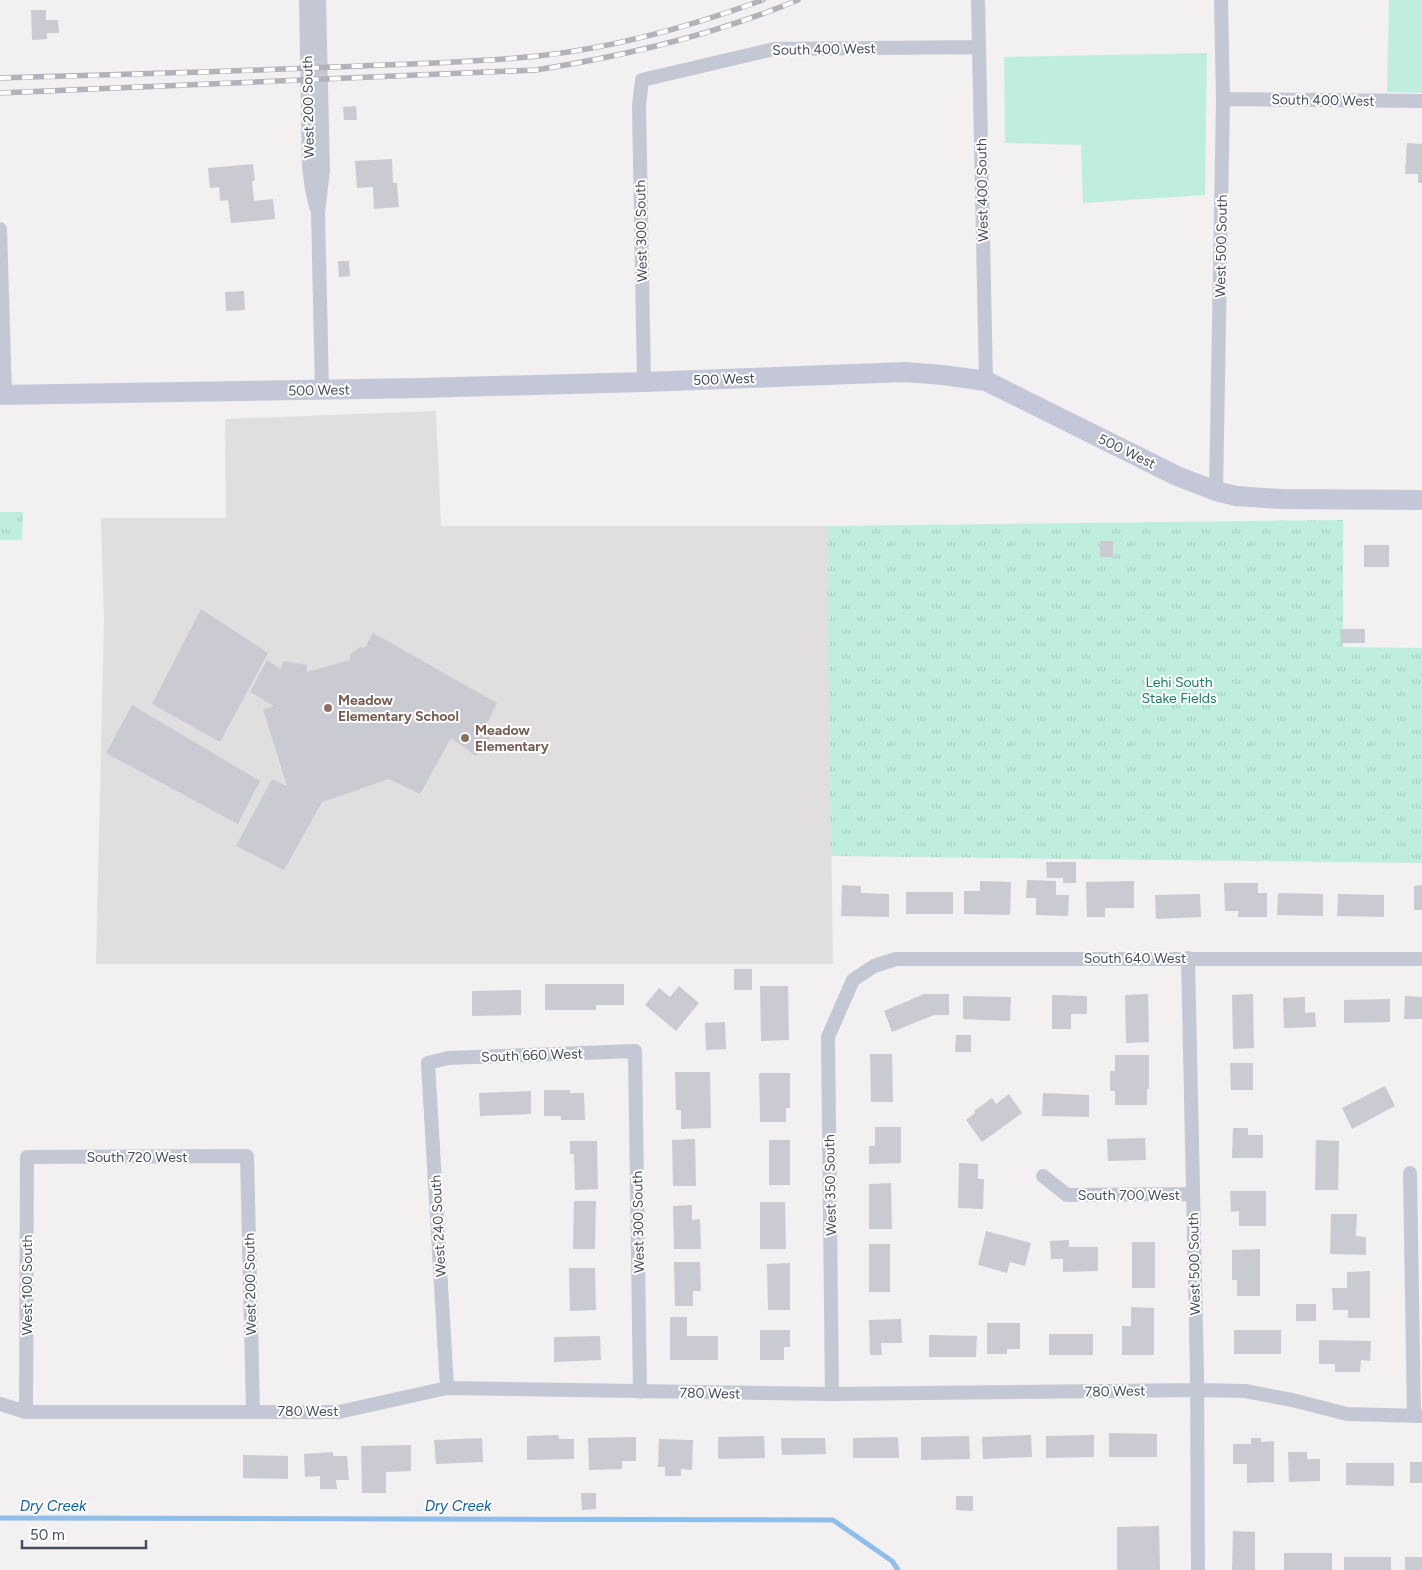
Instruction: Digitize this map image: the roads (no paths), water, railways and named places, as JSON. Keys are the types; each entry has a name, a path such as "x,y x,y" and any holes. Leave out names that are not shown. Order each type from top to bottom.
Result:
{"street":[{"name":"West 200 South","path":"306,0 309,166 318,212"},
{"name":"West 200 South","path":"319,0 323,171 318,212 322,390"},
{"name":"West 400 South","path":"978,0 986,381"},
{"name":"West 500 South","path":"1216,491 1223,98 1221,0"},
{"name":"South 400 West","path":"642,80 774,49 979,47"},
{"name":"West 300 South","path":"642,80 639,105 644,382"},
{"name":"South 400 West","path":"1223,98 1422,101"},
{"path":"0,229 3,395"},
{"name":"500 West","path":"3,395 644,382 905,372 986,381 1177,476 1216,491 1236,496 1282,499 1422,500"},
{"name":"West 500 South","path":"1188,958 1197,1390 1198,1570"},
{"name":"South 640 West","path":"853,980 874,966 896,959 1422,959"},
{"name":"West 350 South","path":"832,1394 828,1037 853,980"},
{"name":"West 300 South","path":"635,1051 640,1392"},
{"name":"South 660 West","path":"428,1063 448,1058 635,1051"},
{"name":"West 240 South","path":"428,1063 447,1388"},
{"name":"West 200 South","path":"247,1156 253,1411"},
{"name":"South 720 West","path":"27,1157 247,1156"},
{"name":"West 100 South","path":"26,1412 27,1157"},
{"path":"1410,1173 1418,1416"},
{"name":"South 700 West","path":"1043,1176 1067,1195 1193,1194"},
{"name":"780 West","path":"0,1404 26,1412 339,1412 447,1388 832,1394 1197,1390 1245,1391 1292,1400 1347,1414 1418,1416"}],"waterway":[{"name":"Dry Creek","path":"0,1518 833,1520 892,1561 898,1570"}],"railway":[{"path":"0,78 436,63 538,56 595,48 652,35 708,19 763,0"},
{"path":"0,93 536,70 603,58 669,43 734,24 798,0"}],"place":[{"name":"Meadow Elementary School","path":"328,708"},
{"name":"Meadow Elementary","path":"465,738"}],"park label":[{"name":"Lehi South Stake Fields","path":"1179,690"}]}
